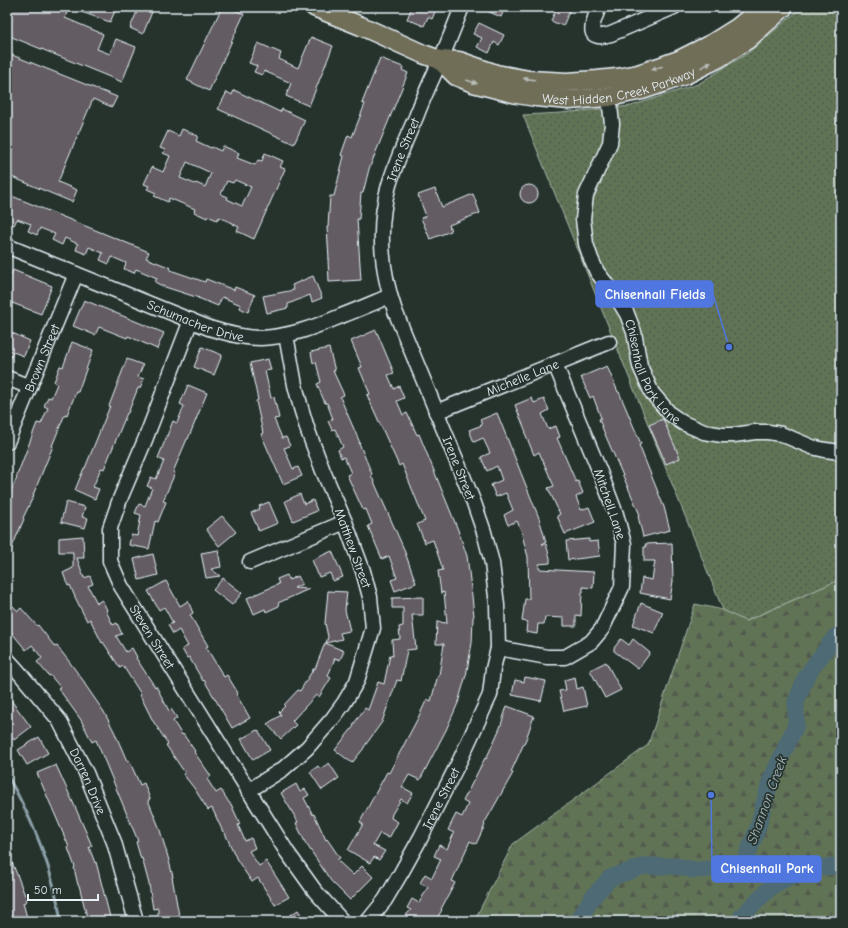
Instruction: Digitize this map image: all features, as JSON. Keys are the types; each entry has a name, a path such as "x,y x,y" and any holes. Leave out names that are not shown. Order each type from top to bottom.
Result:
{"main road":[{"name":"West Hidden Creek Parkway","path":"314,7 440,60 459,61 496,74 529,80 567,82 617,78 638,74 679,60 731,32 763,7"},
{"name":"West Hidden Creek Parkway","path":"440,60 456,76 473,83 517,94 569,100 610,97 642,90 663,83 685,75 719,58 747,40 784,7"}],"street":[{"name":"Irene Street","path":"368,921 385,900 401,873 460,760 490,695 493,669 498,648 497,605 492,563 484,532 474,503 390,296 383,263 382,237 384,214 389,187 396,164 462,7"},
{"path":"599,7 592,24 592,29 593,33 600,37 674,7"},
{"name":"Chisenhall Park Lane","path":"610,97 612,124 610,143 586,195 583,219 586,244 597,272 616,296 627,314 634,332 640,366 652,393 670,414 683,423 704,432 722,435 774,432 812,447 841,452"},
{"name":"Schumacher Drive","path":"7,246 216,330 243,337 261,338 304,331 390,296"},
{"name":"Brown Street","path":"7,442 76,274"},
{"name":"Steven Street","path":"191,320 145,440 120,499 110,528 110,561 121,586 287,852 311,886 342,921"},
{"name":"Matthew Street","path":"248,790 283,769 306,748 333,718 357,681 373,628 370,597 363,571 308,431 294,378 286,335"},
{"name":"Michelle Lane","path":"436,412 609,342"},
{"name":"Mitchell Lane","path":"498,648 547,657 565,657 591,642 602,628 622,587 624,544 616,514 555,364"},
{"path":"7,378 30,387"},
{"path":"250,562 345,522"},
{"name":"Darren Drive","path":"7,659 59,720 86,773 114,842 136,921"}],"green space":[{"path":"802,7 841,7 841,579 745,621 723,610 523,115 631,106 698,84 748,53"},
{"path":"841,579 841,917 837,921 474,921 513,844 648,745 695,604 723,610 746,621"}],"building":[{"path":"7,7 69,7 65,18 103,34 97,49 110,54 116,39 136,47 122,82 7,35"},
{"path":"70,7 117,7 110,22"},
{"path":"139,7 154,7 143,34 130,28"},
{"path":"222,7 228,7 244,14 209,91 187,80"},
{"path":"412,7 437,7 432,19 428,17 424,26 407,19"},
{"path":"478,7 505,7 501,17"},
{"path":"557,7 571,7 563,26 551,21"},
{"path":"479,23 504,35 499,45 494,42 489,53 477,47 482,38 473,34"},
{"path":"311,37 333,46 309,106 286,96 291,83 264,71 262,75 254,72 257,66 249,63 258,43 281,53 279,59 298,68"},
{"path":"7,53 117,97 112,107 93,99 58,182 77,190 72,202 7,175"},
{"path":"380,58 403,67 402,70 408,73 369,169 363,193 361,193 359,219 357,219 361,280 329,282 327,227 330,196 334,196 344,156 341,155 348,135 352,137 365,104 362,103"},
{"path":"234,90 280,112 282,109 305,120 294,144 218,109 227,92 232,95"},
{"path":"182,129 198,136 196,141 221,151 223,146 239,153 237,158 255,165 258,160 262,161 265,153 283,161 280,167 285,169 254,239 237,231 239,227 233,223 219,217 217,220 208,216 207,218 194,212 195,209 169,198 168,202 154,196 156,193 147,189 149,186 144,184 152,167 163,172 170,156 163,153 165,150 160,148 168,131 179,136","holes":["187,162 211,173 205,187 180,178","235,180 251,187 242,206 227,199 228,197 221,194 227,181 233,183"]},
{"path":"529,185 535,188 538,194 535,200 529,203 523,200 520,194 523,188"},
{"path":"435,189 442,207 473,194 480,213 449,225 451,231 430,239 421,218 426,216 418,195"},
{"path":"7,194 149,252 146,258 171,268 170,270 205,282 206,279 234,290 235,287 255,295 248,312 240,308 241,305 222,297 218,306 162,286 155,282 157,278 136,269 134,273 124,269 126,263 112,257 109,264 100,260 103,253 89,247 86,254 76,250 78,244 65,238 62,245 52,240 55,234 40,228 37,235 28,231 31,224 17,219 14,225 7,222"},
{"path":"13,270 52,286 41,314 7,301 7,278 9,279"},
{"path":"313,276 322,298 312,302 310,295 288,304 288,308 267,313 263,296 294,290 292,285"},
{"path":"84,300 164,333 157,349 128,336 127,338 99,327 95,335 73,326"},
{"path":"376,330 394,373 388,375 394,389 399,386 404,398 397,401 403,415 407,413 417,435 419,434 467,556 474,616 472,643 466,676 458,703 420,780 409,775 402,787 413,793 407,803 401,799 392,814 391,818 398,822 389,838 380,833 373,845 385,851 379,860 374,857 370,863 348,850 363,824 360,822 387,772 389,773 427,699 431,701 439,675 444,644 436,644 437,622 447,623 444,592 441,593 438,571 443,570 433,540 425,543 417,524 425,521 402,464 399,466 367,395 370,394 359,368 362,367 351,341"},
{"path":"10,332 30,341 24,356 13,352 7,366 7,339"},
{"path":"72,342 93,350 78,392 76,392 67,415 65,414 34,495 7,559 7,499 17,478 37,423 41,424 48,408 44,406 48,397 51,398 57,384 54,382 60,366 63,367"},
{"path":"202,347 222,355 214,375 194,367"},
{"path":"329,348 335,371 333,371 344,395 340,397 360,443 372,474 371,475 403,547 416,583 395,591 391,580 397,578 389,556 382,559 368,526 372,524 366,509 363,510 347,475 351,473 344,457 341,458 338,450 343,447 335,429 332,430 328,421 333,419 317,384 321,382 316,362 313,363 311,352"},
{"path":"127,359 143,365 138,377 144,379 140,388 138,388 104,469 101,468 93,487 99,489 95,499 75,490 110,406"},
{"path":"268,359 271,370 265,371 271,398 274,397 279,418 274,419 282,438 286,437 290,446 284,448 293,469 298,467 302,476 283,484 261,434 263,433 256,401 258,400 250,363"},
{"path":"607,366 641,444 639,445 664,507 670,530 643,537 638,516 640,515 604,432 599,419 601,418 593,396 590,398 581,377"},
{"path":"188,385 207,393 173,472 175,473 163,501 166,502 158,522 155,521 149,549 129,545 131,535 137,536 141,515 135,513 139,504 145,506 152,488 147,486 151,477 156,479 164,461 158,458 173,421 177,423 184,406 180,404"},
{"path":"532,398 534,403 544,399 549,410 542,414 548,429 556,426 560,437 557,438 576,482 578,481 583,493 576,497 581,510 589,507 595,522 565,534 557,516 560,514 548,488 554,486 539,452 534,455 515,405"},
{"path":"497,413 539,518 546,542 542,544 546,544 550,563 539,564 539,569 594,572 593,588 583,587 581,616 576,615 576,626 564,626 564,618 545,617 544,624 538,624 537,634 526,632 527,622 522,621 525,599 529,599 528,557 523,535 517,521 508,525 504,515 513,510 506,493 496,497 491,485 502,480 497,466 487,471 481,457 490,453 483,438 474,442 469,430 482,425 480,420"},
{"path":"663,419 680,458 666,464 649,425"},
{"path":"300,494 304,504 313,500 317,511 293,521 285,501"},
{"path":"66,502 85,507 82,517 88,518 85,528 61,522"},
{"path":"269,502 278,523 259,531 251,513 260,509 259,506"},
{"path":"222,516 236,532 219,546 206,529"},
{"path":"83,536 84,558 77,558 84,578 90,576 93,584 88,586 97,603 102,600 113,625 117,623 122,634 116,636 126,652 132,648 137,657 136,658 155,687 156,686 169,711 171,709 177,718 173,721 211,776 207,779 216,793 221,790 231,804 240,824 238,825 245,841 251,838 255,848 249,851 259,866 266,861 289,897 275,905 258,878 252,882 237,860 212,808 208,810 183,774 185,773 166,745 168,744 153,721 140,695 141,694 123,666 120,668 103,642 102,643 90,619 87,621 70,585 68,586 63,573 73,568 73,552 59,552 59,538"},
{"path":"589,539 589,542 598,541 600,556 568,560 566,541"},
{"path":"672,543 673,581 670,599 640,593 642,578 652,580 655,561 644,561 645,544"},
{"path":"218,550 221,567 211,569 220,576 206,578 201,553"},
{"path":"332,551 343,577 333,581 330,573 319,577 312,560"},
{"path":"153,554 158,575 139,580 134,559"},
{"path":"287,575 289,580 298,576 302,584 294,588 309,589 278,603 279,606 266,612 265,609 254,614 247,598 279,584 277,579"},
{"path":"223,578 242,593 232,605 213,590"},
{"path":"166,581 180,606 188,601 193,613 190,615 208,646 206,647 224,677 227,675 238,693 236,694 250,718 232,728 204,680 203,681 189,657 187,658 182,649 188,646 179,630 173,634 168,625 173,623 164,607 159,610 148,591"},
{"path":"328,591 347,592 345,610 350,631 340,633 342,639 326,643 328,637 325,623"},
{"path":"423,597 423,615 412,615 416,649 407,650 401,681 397,680 382,722 352,763 335,750 354,726 353,725 365,708 368,710 378,682 384,684 390,655 393,656 392,640 400,639 399,627 403,626 403,608 392,608 392,598"},
{"path":"7,600 18,611 21,608 37,626 38,625 55,647 57,646 68,660 104,712 140,785 144,783 150,799 148,800 159,827 168,857 173,877 180,921 158,921 158,908 153,909 149,884 136,842 138,841 96,740 92,742 81,720 58,688 60,687 37,662 42,658 32,645 26,650 7,627"},
{"path":"641,603 663,612 654,633 633,625"},
{"path":"621,639 629,645 633,639 650,653 638,669 614,651 614,648"},
{"path":"325,643 344,651 340,660 335,658 328,676 331,678 319,697 316,695 292,721 296,725 281,739 267,724 281,715 279,712 285,706 284,705 298,690 300,691 314,668 315,669"},
{"path":"606,662 621,690 605,698 590,670"},
{"path":"525,677 546,681 541,701 512,695 515,680 524,682"},
{"path":"575,677 577,689 583,687 587,706 564,711 559,691 566,690 564,680"},
{"path":"7,695 31,727 14,740 7,730"},
{"path":"507,706 534,716 526,739 511,772 513,773 484,824 485,825 476,844 470,841 452,881 455,883 435,921 400,921 411,910 407,908 412,899 419,903 428,887 420,883 425,874 432,878 441,859 434,856 439,845 447,849 454,833 448,830 456,814 462,817 468,804 463,801 485,758 486,759 500,728"},
{"path":"257,730 270,750 253,760 241,739"},
{"path":"39,737 48,753 27,765 18,750"},
{"path":"329,763 339,778 322,790 310,772 318,766 320,769"},
{"path":"56,765 92,846 89,847 95,863 96,862 111,921 88,921 78,885 75,867 68,848 69,847 37,773"},
{"path":"296,784 300,792 305,789 309,795 304,798 313,815 314,814 326,840 327,839 340,858 337,860 353,875 362,866 373,877 350,900 331,881 305,842 296,823 298,822 281,793"},
{"path":"7,850 27,901 23,903 28,921 12,921 7,907"},
{"path":"298,910 305,921 282,921"}],"waterway":[{"name":"Shannon Creek","path":"578,921 592,898 610,878 644,866 676,866 694,870 727,868 744,864 758,827 770,782 796,725 796,702 807,675 835,637 841,634"},
{"path":"7,775 41,846 53,883 61,921"},
{"path":"739,921 742,916 770,888 796,873 821,867 841,866"}],"place":[{"name":"Chisenhall Fields","path":"729,347"},
{"name":"Chisenhall Park","path":"711,795"}]}
